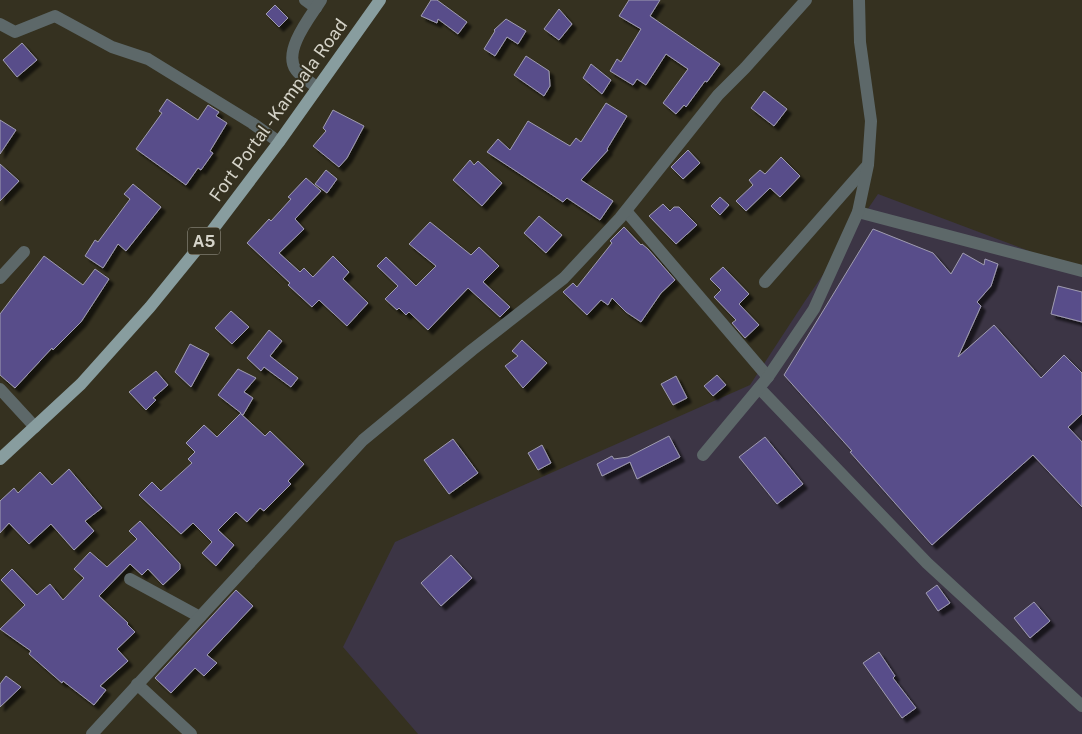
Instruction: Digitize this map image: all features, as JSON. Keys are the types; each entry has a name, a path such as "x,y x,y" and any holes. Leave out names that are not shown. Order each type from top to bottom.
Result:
{"main road":[{"name":"Fort Portal - Kampala Road","path":"0,459 82,384 150,308 211,232 279,142 380,0"}],"street":[{"path":"304,0 319,4 294,43 292,62 296,71 317,88"},
{"path":"92,734 364,440 472,350 564,278 626,211 718,95 806,0"},
{"path":"703,455 768,377 814,309 858,212 868,165 871,121 860,42 859,0"},
{"path":"0,24 15,32 55,16 112,47 148,59 252,122 279,142"},
{"path":"765,282 868,165"},
{"path":"626,211 768,377"},
{"path":"858,212 1082,271"},
{"path":"0,278 24,252"},
{"path":"759,388 927,563 1082,706"},
{"path":"0,389 36,427"},
{"path":"130,579 200,617"},
{"path":"137,684 192,734"}],"shaded area":[{"path":"878,194 1082,271 1082,734 418,734 343,647 395,542 750,385"}],"building":[{"path":"431,0 437,0 467,22 458,34 438,19 437,23 421,16"},
{"path":"629,0 660,0 650,16 720,64 686,107 684,105 676,114 663,103 688,69 666,54 646,85 637,79 633,85 610,71 617,59 621,62 641,29 619,16"},
{"path":"275,5 288,18 279,27 266,14"},
{"path":"559,9 572,24 559,40 544,29"},
{"path":"506,19 526,31 518,44 507,37 495,56 484,49 494,30"},
{"path":"22,43 37,60 17,77 3,60"},
{"path":"526,56 549,71 550,86 544,96 514,75"},
{"path":"591,64 611,80 602,94 583,78"},
{"path":"764,91 787,109 774,126 751,108"},
{"path":"167,99 198,120 208,105 219,112 216,116 227,123 210,151 213,153 201,170 198,168 186,185 136,149 162,113 159,111"},
{"path":"606,103 627,116 608,150 581,180 613,201 600,220 567,198 563,202 487,152 498,139 510,150 528,121 570,146 576,138 581,142"},
{"path":"333,110 364,126 347,158 339,167 313,146 326,131 323,128"},
{"path":"0,120 16,130 0,154"},
{"path":"688,150 700,163 683,179 671,167"},
{"path":"781,157 800,176 780,197 770,188 746,211 736,201 753,185 749,180 760,170 765,174"},
{"path":"470,160 474,165 478,161 502,183 482,206 453,180"},
{"path":"0,164 19,181 0,201"},
{"path":"326,170 337,179 327,193 315,184"},
{"path":"306,178 321,191 295,219 304,229 279,253 300,272 304,268 313,277 333,256 349,272 343,279 368,303 347,326 319,300 312,307 288,285 290,283 247,243 291,199 288,197"},
{"path":"133,184 161,207 126,251 118,244 103,268 85,256 95,240 98,242 130,199 124,194"},
{"path":"720,197 729,205 720,215 711,206"},
{"path":"663,204 670,211 674,207 679,207 697,225 676,244 649,216"},
{"path":"539,216 562,235 546,253 524,233"},
{"path":"430,222 471,255 479,247 499,266 483,282 510,307 500,317 468,288 428,330 409,312 406,315 385,299 398,286 377,266 386,257 416,286 436,266 409,244"},
{"path":"624,227 641,245 648,249 675,280 661,293 641,322 626,312 612,298 608,305 601,300 587,315 563,292 573,283 577,287 612,243 610,241"},
{"path":"873,229 933,253 951,274 963,253 984,265 985,259 998,264 991,286 977,302 981,306 958,357 994,325 1041,378 1064,355 1082,373 1082,414 1068,427 1082,442 1082,507 1033,455 932,545 784,375"},
{"path":"44,256 83,285 95,269 109,279 81,322 53,350 52,348 15,388 0,375 0,314"},
{"path":"723,267 749,294 739,304 759,325 745,338 732,323 736,320 714,297 721,290 710,279"},
{"path":"1058,286 1082,292 1082,322 1051,314"},
{"path":"231,311 249,327 232,344 215,328"},
{"path":"269,330 282,341 270,356 298,378 291,387 264,367 261,371 247,358"},
{"path":"522,340 547,363 523,388 505,366 518,356 512,351"},
{"path":"190,344 209,354 191,387 175,372"},
{"path":"238,369 256,378 244,392 253,398 243,415 241,414 265,436 270,431 304,464 288,481 291,484 264,511 260,508 247,522 236,512 218,530 234,545 216,566 202,553 212,542 193,523 181,534 139,495 152,482 161,491 192,463 188,459 195,452 186,443 204,425 217,437 241,413 218,395"},
{"path":"156,371 168,385 153,398 156,400 146,410 129,392"},
{"path":"717,375 726,385 713,396 704,386"},
{"path":"676,376 687,398 673,405 661,384"},
{"path":"669,436 680,457 637,479 630,462 602,476 597,464 612,456 614,459 628,457"},
{"path":"765,437 803,484 777,504 739,457"},
{"path":"453,439 478,473 449,494 424,460"},
{"path":"542,445 551,463 538,470 528,453"},
{"path":"69,469 102,508 85,521 94,531 74,550 51,524 29,544 9,523 0,533 0,501 14,488 18,493 40,472 52,485"},
{"path":"140,521 180,564 180,569 163,585 148,569 142,575 130,564 99,596 135,632 117,649 128,661 100,686 106,690 94,705 63,681 62,683 29,654 31,651 0,629 25,605 1,580 12,569 37,595 50,584 63,600 84,578 74,569 90,552 107,567 137,539 129,531"},
{"path":"451,555 472,578 441,606 421,583"},
{"path":"937,585 950,603 938,611 926,593"},
{"path":"236,590 253,606 207,655 217,663 204,676 195,668 171,693 155,678"},
{"path":"1034,602 1050,621 1030,638 1014,618"},
{"path":"879,652 895,676 893,678 916,708 902,718 863,663"},
{"path":"6,676 21,687 0,707 0,684"}]}
